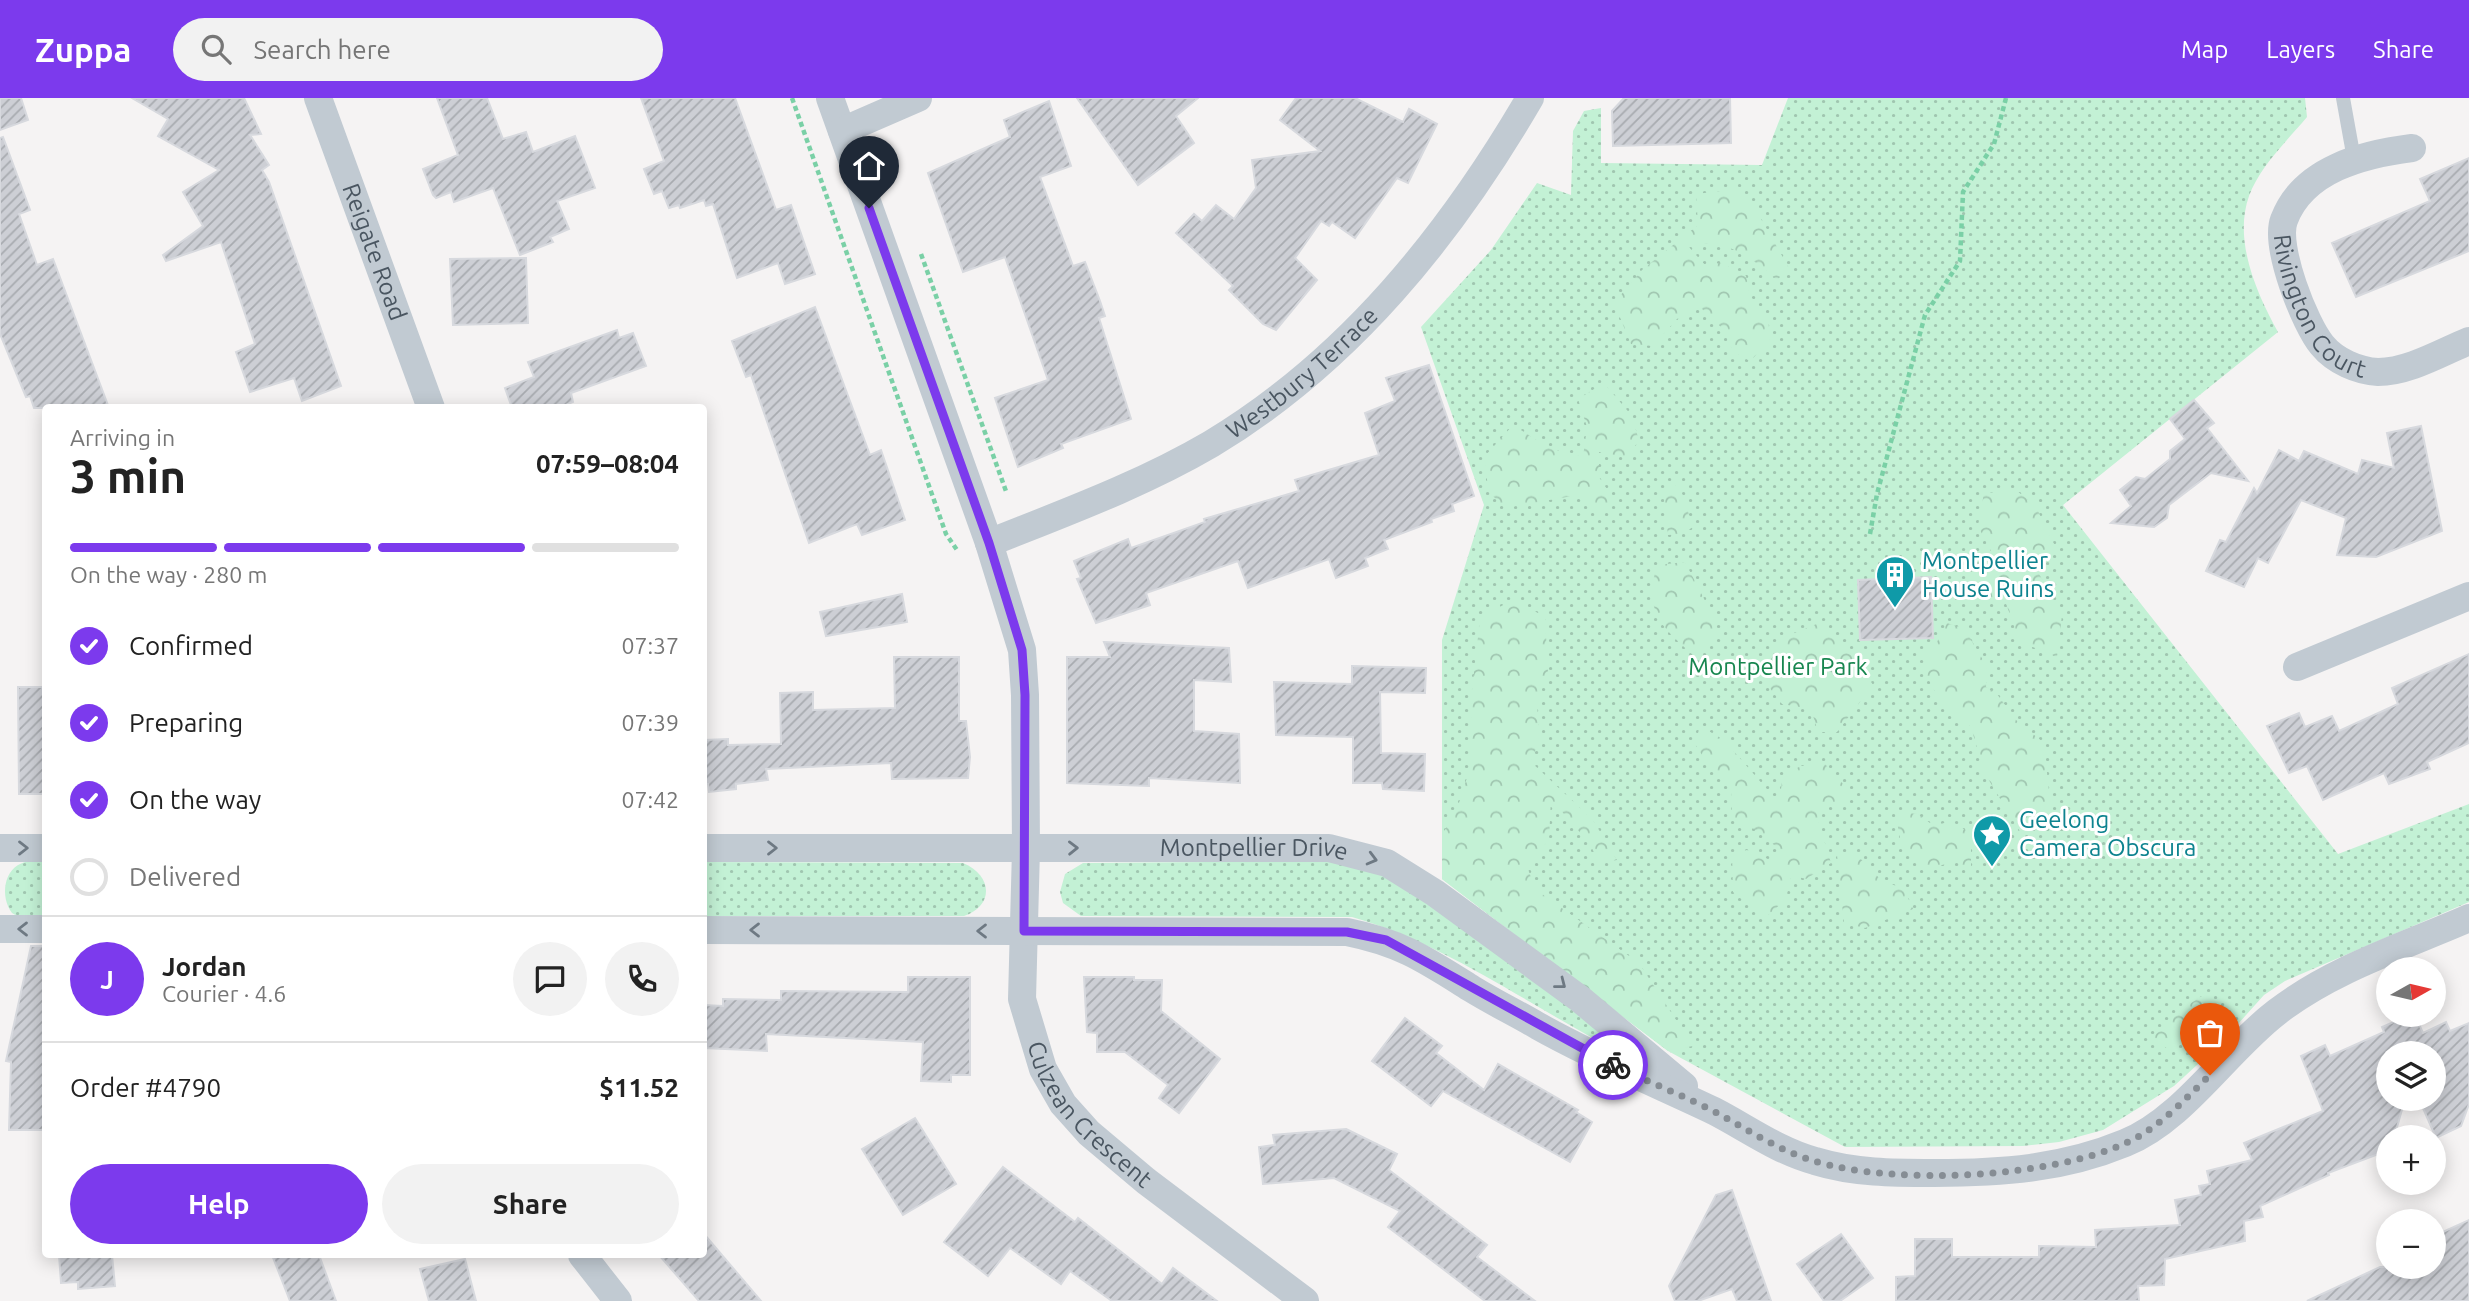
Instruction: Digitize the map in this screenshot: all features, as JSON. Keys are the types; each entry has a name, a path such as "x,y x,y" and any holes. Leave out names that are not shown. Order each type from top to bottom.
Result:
{"street":[{"name":"Reigate Road","path":"317,98 430,404"},
{"name":"Culzean Crescent","path":"830,98 989,543 1022,650 1026,849 1022,999 1042,1069 1063,1104 1089,1133 1118,1159 1305,1301"},
{"path":"842,131 918,98"},
{"name":"Westbury Terrace","path":"989,543 1142,480 1211,443 1298,385 1365,321 1424,257 1487,172 1530,98"},
{"name":"Rivington Court","path":"2412,148 2354,159 2312,185 2291,207 2282,227 2282,255 2319,341 2345,363 2379,372 2403,367 2469,341"},
{"path":"2297,667 2469,596"},
{"path":"0,848 42,848"},
{"name":"Montpellier Drive","path":"707,848 1329,848 1387,863 1529,959 1717,1113"},
{"name":"Montpellier Drive","path":"707,930 1347,932 1386,940 1434,964 1569,1044 1717,1113 1772,1144 1815,1161 1867,1172 1986,1173 2036,1170 2085,1159 2130,1142 2169,1114 2249,1036 2309,990 2469,918"},
{"path":"0,929 42,929"},
{"path":"584,1258 618,1301"}],"lane":[{"path":"2343,98 2354,159"}],"path":[{"path":"792,98 946,534 959,554"},
{"path":"1870,534 1877,494 1925,315 1960,261 1963,192 1994,144 2006,98"}],"green space":[{"name":"Montpellier Park","path":"1788,98 2305,98 2307,117 2260,174 2249,196 2245,213 2244,231 2250,267 2262,301 2278,332 2063,505 2338,854 2469,804 2469,902 2285,981 2264,995 2220,1044 2174,1086 2103,1130 2059,1142 2023,1146 1845,1147 1668,1051 1442,879 1442,640 1484,505 1421,327 1491,250 1537,183 1571,195 1573,131 1584,111 1601,108 1601,163 1762,165"},
{"path":"1737,189 1761,219 1789,268 1777,280 1737,251 1714,244 1688,246 1705,265 1722,263 1746,276 1750,296 1768,316 1770,341 1750,361 1733,352 1723,329 1698,305 1677,319 1653,346 1631,344 1614,303 1642,270 1698,225 1696,194"},
{"path":"1604,383 1632,416 1639,441 1626,457 1599,452 1599,477 1616,503 1597,516 1578,495 1505,508 1488,491 1485,456 1513,425 1549,448 1583,457 1587,427 1578,399"},
{"path":"1679,484 1693,527 1682,534 1668,535 1663,489"},
{"path":"2017,491 2035,505 2056,548 2038,572 2062,615 2057,657 2020,642 2004,598 1986,601 1973,573 1992,553 1978,526 1984,493"},
{"path":"1685,562 1716,622 1713,642 1692,654 1657,616 1652,594 1657,565"},
{"path":"1513,599 1545,617 1548,672 1537,702 1539,740 1531,762 1593,820 1617,860 1599,863 1590,844 1551,799 1549,839 1528,869 1535,889 1639,963 1693,1046 1668,1051 1442,879 1442,835 1458,806 1471,765 1472,690 1480,619"},
{"path":"1819,623 1853,654 1873,685 1837,732 1818,732 1811,709 1782,704 1760,675 1787,636"},
{"path":"1947,623 1965,629 1987,667 1986,687 1997,694 2016,720 2044,743 2052,822 2022,835 1984,772 1971,727 1941,704 1926,674 1924,650 1937,642"},
{"path":"1700,726 1724,740 1779,803 1783,775 1801,766 1825,764 1853,795 1847,805 1828,805 1818,820 1831,863 1806,879 1791,875 1786,899 1765,918 1733,892 1732,854 1747,850 1777,863 1779,849 1756,830 1732,817 1731,789 1711,769 1695,744"},
{"path":"1895,812 1918,814 1934,826 1951,821 1975,836 1971,850 1971,878 1958,861 1922,870 1902,848"},
{"path":"1853,851 1881,880 1904,889 1913,909 1865,928 1844,923 1837,855"},
{"path":"1330,861 1395,878 1522,969 1624,1051 1619,1052 1421,943 1352,917 1081,916 1063,903 1060,892 1065,874 1083,863"},
{"path":"25,862 42,862 42,917 20,916 12,913 8,906 6,884 12,870"},
{"path":"707,862 963,863 980,875 986,890 981,905 964,916 707,916"},
{"path":"2208,992 2216,1004 2196,1031 2170,1051 2153,1037 2176,1013"}],"building":[{"path":"0,98 21,98 28,120 0,130"},
{"path":"132,98 244,98 261,134 250,135 269,165 262,170 269,182 341,386 302,401 294,378 250,392 236,352 255,344 221,242 166,261 163,255 203,226 183,192 219,170 158,136 168,119"},
{"path":"437,98 487,98 503,139 526,132 533,152 575,136 595,188 557,201 569,229 550,237 553,242 520,255 493,188 454,202 451,192 436,198 423,169 458,155"},
{"path":"641,98 735,98 776,210 791,205 815,274 785,284 778,263 737,278 713,204 706,206 704,200 680,208 679,205 669,208 662,191 654,194 644,169 664,161"},
{"path":"1077,98 1198,98 1176,116 1194,143 1138,185"},
{"path":"1296,98 1355,98 1403,122 1409,109 1437,124 1408,183 1397,178 1355,238 1332,222 1329,226 1321,221 1295,258 1317,280 1276,330 1263,324 1229,290 1233,286 1176,233 1194,214 1202,221 1216,205 1234,219 1256,188 1252,160 1320,151 1280,120"},
{"path":"1624,98 1730,98 1731,143 1613,146 1612,111"},
{"path":"1049,101 1071,166 1040,177 1073,266 1085,262 1100,301 1105,316 1099,318 1131,419 1061,444 1063,448 1018,467 995,398 1048,380 1005,257 963,272 928,173 1010,137 1004,120"},
{"path":"3,137 30,210 19,214 37,265 53,259 107,404 42,404 42,408 34,408 30,396 26,397 0,334 0,138"},
{"path":"2469,158 2469,251 2356,297 2332,243 2430,201 2420,179"},
{"path":"526,258 528,323 453,325 450,259"},
{"path":"815,307 870,455 881,450 905,520 862,535 857,524 809,543 751,375 746,377 732,341"},
{"path":"617,330 619,338 633,333 646,366 571,393 573,402 568,404 511,404 505,388 534,377 528,362"},
{"path":"1429,365 1474,496 1452,504 1454,511 1431,519 1432,522 1384,540 1388,549 1365,558 1368,566 1336,578 1329,559 1248,588 1238,561 1146,593 1150,605 1096,623 1077,579 1081,578 1074,561 1128,539 1131,548 1205,522 1204,519 1299,491 1295,480 1379,455 1365,413 1395,401 1386,378"},
{"path":"2194,400 2214,423 2207,428 2248,481 2211,473 2169,505 2167,518 2154,527 2111,523 2131,506 2120,490 2136,477 2145,479 2170,459 2170,451 2185,439 2170,419"},
{"path":"2421,426 2442,531 2376,557 2337,555 2346,518 2301,500 2268,563 2258,558 2244,587 2206,571 2220,540 2226,542 2254,488 2257,493 2279,450 2299,461 2304,451 2358,474 2362,460 2394,468 2387,433"},
{"name":"Montpellier House Ruins","path":"1931,577 1933,638 1860,640 1858,580"},
{"path":"902,594 907,622 826,636 820,612"},
{"path":"1104,642 1229,648 1231,682 1194,680 1194,731 1239,734 1240,783 1149,778 1149,786 1067,783 1067,657 1110,657"},
{"path":"2469,654 2469,743 2427,762 2430,769 2389,784 2384,773 2323,800 2307,766 2289,773 2267,726 2299,713 2305,727 2332,716 2339,731 2398,704 2392,688"},
{"path":"894,657 959,657 959,721 966,721 970,757 968,778 892,779 891,763 766,769 768,780 736,784 736,789 709,792 707,740 728,739 728,745 781,744 780,693 813,692 813,710 895,708"},
{"path":"1352,666 1426,668 1425,693 1380,692 1381,753 1425,754 1424,791 1383,789 1382,783 1353,783 1353,737 1276,735 1274,682 1352,684"},
{"path":"18,687 42,687 42,794 19,794"},
{"path":"31,946 42,946 42,1130 9,1130 11,1062 6,1061"},
{"path":"908,977 970,977 970,1075 951,1075 951,1082 921,1081 923,1042 766,1034 767,1051 707,1048 707,1005 723,1006 723,999 781,1000 781,991 908,992"},
{"path":"1084,977 1162,980 1161,1011 1220,1059 1179,1113 1159,1098 1168,1085 1125,1052 1097,1052 1097,1033 1087,1032"},
{"path":"1405,1018 1442,1046 1436,1053 1484,1090 1498,1064 1578,1110 1576,1112 1592,1122 1570,1162 1443,1091 1431,1106 1372,1061"},
{"path":"2446,1022 2450,1031 2469,1023 2469,1104 2461,1126 2446,1133 2446,1125 2430,1125 2424,1111 2446,1111 2446,1041 2376,1041 2376,1111 2402,1111 2398,1125 2376,1125 2376,1155 2328,1173 2329,1175 2260,1206 2263,1217 2244,1221 2245,1241 2165,1259 2164,1285 2138,1286 2139,1301 1896,1301 1896,1277 1915,1276 1915,1239 1952,1239 1952,1257 2039,1257 2039,1246 2096,1247 2095,1230 2180,1225 2175,1200 2201,1195 2199,1186 2210,1184 2207,1171 2252,1160 2244,1143 2323,1111 2301,1056 2325,1045 2330,1056 2384,1032 2382,1027 2420,1027 2423,1033 2436,1027 2446,1027"},
{"path":"915,1118 956,1184 903,1215 862,1149"},
{"path":"1346,1129 1397,1154 1389,1170 1487,1245 1477,1257 1535,1301 1485,1301 1388,1227 1400,1211 1334,1178 1263,1184 1259,1147 1275,1145 1273,1135"},
{"path":"1003,1167 1075,1222 1078,1218 1162,1284 1173,1268 1217,1301 1112,1301 1070,1271 1061,1284 1010,1248 988,1276 944,1242"},
{"path":"1732,1190 1771,1301 1737,1301 1732,1289 1698,1301 1675,1301 1669,1286 1716,1195"},
{"path":"2469,1220 2469,1301 2307,1301 2376,1269 2376,1279 2446,1279 2446,1231"},
{"path":"1841,1234 1873,1278 1840,1301 1824,1301 1797,1264"},
{"path":"707,1238 761,1301 699,1301 662,1258 707,1258"},
{"path":"59,1258 112,1258 115,1286 78,1289 78,1282 61,1283"},
{"path":"273,1258 320,1258 336,1301 290,1301"},
{"path":"465,1259 476,1301 429,1301 420,1269"}],"way so far":[{"path":"1613,1065 1717,1113 1772,1144 1815,1161 1867,1172 1917,1173 2036,1170 2085,1159 2130,1142 2169,1114 2210,1075"}],"place":[{"name":"Montpellier House Ruins","path":"1895,609"},
{"name":"Geelong Camera Obscura","path":"1992,868"}],"route":[{"path":"869,208 989,543 1022,650 1025,695 1024,931 1347,932 1386,940 1434,964 1569,1044 1613,1065"}]}
